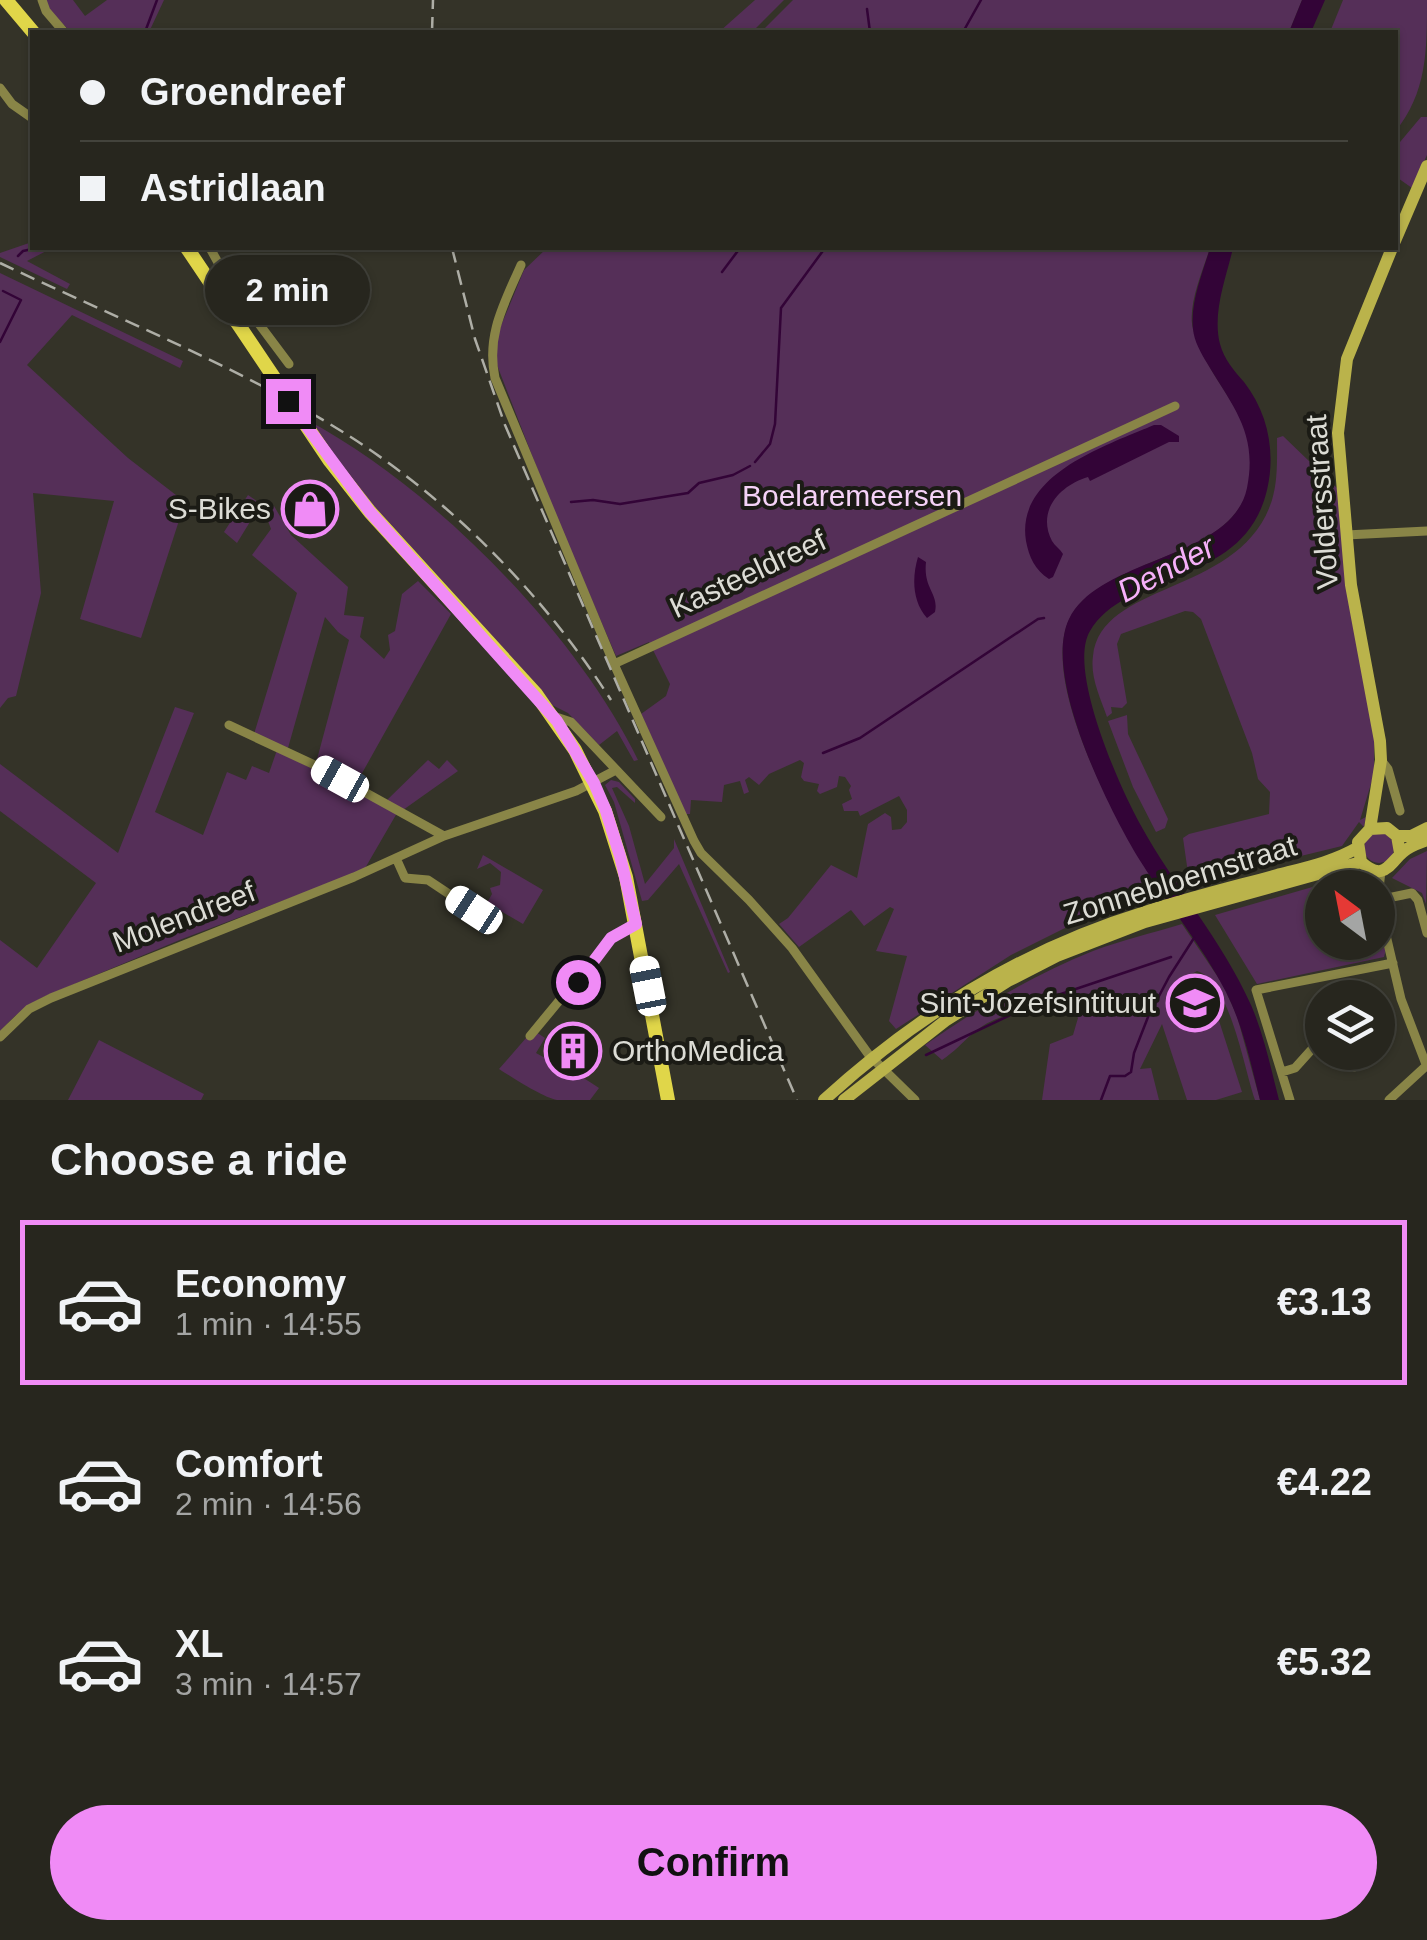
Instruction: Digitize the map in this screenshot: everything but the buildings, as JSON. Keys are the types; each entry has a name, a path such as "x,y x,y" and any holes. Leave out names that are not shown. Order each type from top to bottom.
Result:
{"main road":[{"path":"6,0 31,30"},
{"name":"Voldersstraat","path":"1398,235 1427,166"},
{"path":"188,250 330,462 553,716 594,783 616,839 636,924 668,1100"},
{"name":"Voldersstraat","path":"1391,250 1355,336 1342,385 1338,433 1351,585 1380,740 1382,816 1392,832"},
{"name":"Voldersstraat","path":"1370,828 1380,766"},
{"path":"1368,863 1361,836 1370,828 1408,836 1427,828"},
{"path":"1392,832 1400,853"},
{"name":"Zonnebloemstraat","path":"824,1100 872,1058 943,1007 1009,967 1143,917 1312,866 1396,862 1400,853 1427,840"},
{"name":"Zonnebloemstraat","path":"844,1100 936,1027 1008,981 1143,917"}],"street":[{"path":"42,0 62,30"},
{"path":"0,88 12,104 30,117"},
{"path":"211,250 289,364"},
{"path":"521,265 494,332 490,354 496,378 614,664 694,842 701,854 750,900 792,948 872,1058 914,1100"},
{"path":"206,278 221,268"},
{"name":"Kasteeldreef","path":"614,664 1175,406"},
{"path":"1346,535 1427,531"},
{"path":"553,716 571,722 661,817"},
{"path":"230,726 319,767 444,836"},
{"name":"Voldersstraat","path":"1380,766 1388,769 1400,811"},
{"name":"Molendreef","path":"0,1038 29,1010 51,998 340,883 444,836 594,783 614,771"},
{"path":"396,858 405,878 428,880 474,910"},
{"path":"1368,863 1370,870"},
{"path":"1368,863 1370,870"},
{"path":"1395,896 1412,894 1418,900 1427,932"},
{"path":"530,1036 611,938 636,924"},
{"path":"1391,960 1391,980"},
{"path":"1290,1100 1256,990 1392,963"},
{"path":"1390,1100 1427,1067 1395,1013"},
{"path":"1282,1072 1295,1068 1305,1054"}],"green space":[{"path":"46,0 73,0 85,16 107,0 164,0 150,30 69,30 50,11"},
{"path":"755,0 784,0 754,30 721,30"},
{"path":"793,0 1302,0 1290,30 763,30"},
{"path":"1343,0 1427,0 1423,70 1414,102 1398,128 1398,30 1331,30"},
{"path":"1421,117 1427,117 1427,155 1412,188 1398,178 1398,144"},
{"path":"30,243 30,250 48,250 27,261 70,284 67,289 0,257 0,253"},
{"name":"Boelaremeersen","path":"545,250 1209,250 1194,299 1193,329 1243,424 1251,466 1247,491 1240,507 1217,531 1092,593 1071,616 1063,644 1064,678 1088,756 1125,833 1159,890 1095,913 1011,955 896,1029 889,1021 907,956 876,951 894,909 890,907 864,926 851,910 799,947 779,924 831,865 857,878 868,824 885,813 891,817 892,830 901,829 907,822 907,810 899,796 860,816 858,811 844,811 842,804 852,799 845,777 839,776 837,787 820,794 819,784 801,777 804,763 800,760 769,774 759,785 749,777 745,780 749,792 744,794 740,781 724,785 722,802 691,800 690,814 685,814 641,714 666,696 670,684 649,642 616,656 497,365 497,335 524,270"},
{"path":"0,273 183,361 180,368 72,315 27,365 128,458 185,502 141,638 80,619 114,501 33,493 41,593 16,696 8,698 0,708"},
{"path":"307,420 403,483 496,567 577,662 638,760 634,761 617,731 599,745 568,713 552,705 379,514"},
{"path":"1283,436 1337,488 1374,736 1374,774 1360,820 1366,817 1364,827 1359,822 1342,846 1194,882 1183,838 1269,814 1270,792 1258,779 1252,753 1201,619 1185,611 1121,634 1117,644 1127,703 1122,708 1111,707 1112,713 1107,717 1094,679 1093,656 1102,631 1120,613 1204,572 1232,554 1256,531 1272,500 1277,438"},
{"path":"248,495 261,504 237,543 224,532"},
{"path":"274,506 291,535 348,587 344,615 364,617 360,637 384,659 390,650 388,635 395,631 402,594 418,581 451,614 356,784 316,763 349,640 325,617 288,748 254,734 297,593 252,555 271,529 265,513"},
{"path":"175,707 194,713 155,812 203,835 227,772 246,780 252,766 269,773 277,750 397,813 364,870 41,998 0,1031 0,940 37,968 96,883 0,811 0,764 118,853"},
{"path":"1127,715 1128,734 1168,819 1165,828 1156,832 1133,787 1108,721"},
{"path":"428,760 439,769 447,760 458,771 403,810 386,801"},
{"path":"611,780 619,782 635,799 635,803 617,787 612,788 629,826 645,884 674,848 674,839 730,972 679,864 648,900 642,901 614,802 605,785"},
{"path":"1379,833 1390,837 1394,848 1390,859 1379,863 1368,859 1364,848 1368,837"},
{"path":"1427,851 1426,904 1422,893 1395,880 1410,859"},
{"path":"483,855 543,890 523,924 487,903 492,894 490,888 500,885 501,872 490,863 477,869"},
{"path":"1305,889 1305,960 1370,960 1257,984 1215,915"},
{"path":"1182,924 1222,983 1237,1016 1260,1100 1255,1100 1227,1008 1209,978 1197,971 1188,976 1167,1013 1212,999 1242,1092 1216,1100 1187,1100 1162,1024 1140,1069 1151,1068 1159,1100 1042,1100 1050,1044 1073,1035 1078,1018 1070,1007 1032,1009 993,1020 942,1060 925,1045 986,1005 1071,960"},
{"path":"533,1030 545,1038 536,1053 599,1088 590,1100 551,1098 499,1069"},
{"path":"99,1040 204,1094 201,1100 68,1100"}],"water":[{"path":"1302,0 1325,0 1312,30 1290,30"},
{"name":"Dender","path":"1209,250 1232,250 1221,296 1218,332 1224,355 1252,394 1264,420 1271,461 1267,490 1254,522 1235,545 1211,561 1130,596 1108,611 1090,631 1085,672 1098,728 1120,783 1153,847 1239,981 1260,1028 1279,1100 1260,1100 1242,1032 1226,992 1139,859 1111,808 1082,741 1064,673 1063,644 1069,619 1085,599 1107,582 1217,530 1236,512 1247,488 1250,469 1246,436 1234,407 1196,342 1195,298"},
{"path":"1154,425 1179,436 1179,442 1169,442 1090,481 1088,477 1078,481 1054,500 1047,519 1048,530 1063,554 1049,579 1033,563 1026,541 1026,518 1035,497 1069,465"},
{"path":"918,557 926,562 935,600 935,612 927,618 915,589"}],"waterway":[{"path":"146,30 157,0"},
{"path":"964,30 981,0"},
{"path":"867,9 870,30"},
{"path":"18,256 30,250"},
{"path":"722,272 738,250"},
{"path":"755,462 770,444 775,424 781,308 824,250"},
{"path":"0,342 21,300 3,291"},
{"path":"571,502 620,504 688,493 699,483 733,475 750,466"},
{"path":"823,753 860,738 1044,618"},
{"path":"1101,1100 1110,1076 1131,1072 1148,1017 1194,938"},
{"path":"926,1055 1040,1001 1171,957"}],"railway":[{"path":"432,30 433,0"},
{"path":"453,250 475,339 505,425 797,1100"},
{"path":"0,263 263,387 385,461 423,489 493,553 556,623 611,700"}],"place":[{"name":"S-Bikes","path":"310,509"},
{"name":"Sint-Jozefsintituut","path":"1195,1003"},
{"name":"OrthoMedica","path":"573,1051"}],"route":[{"path":"288,401 370,512 553,716 594,783 616,839 636,924 611,938 578,982"}]}
